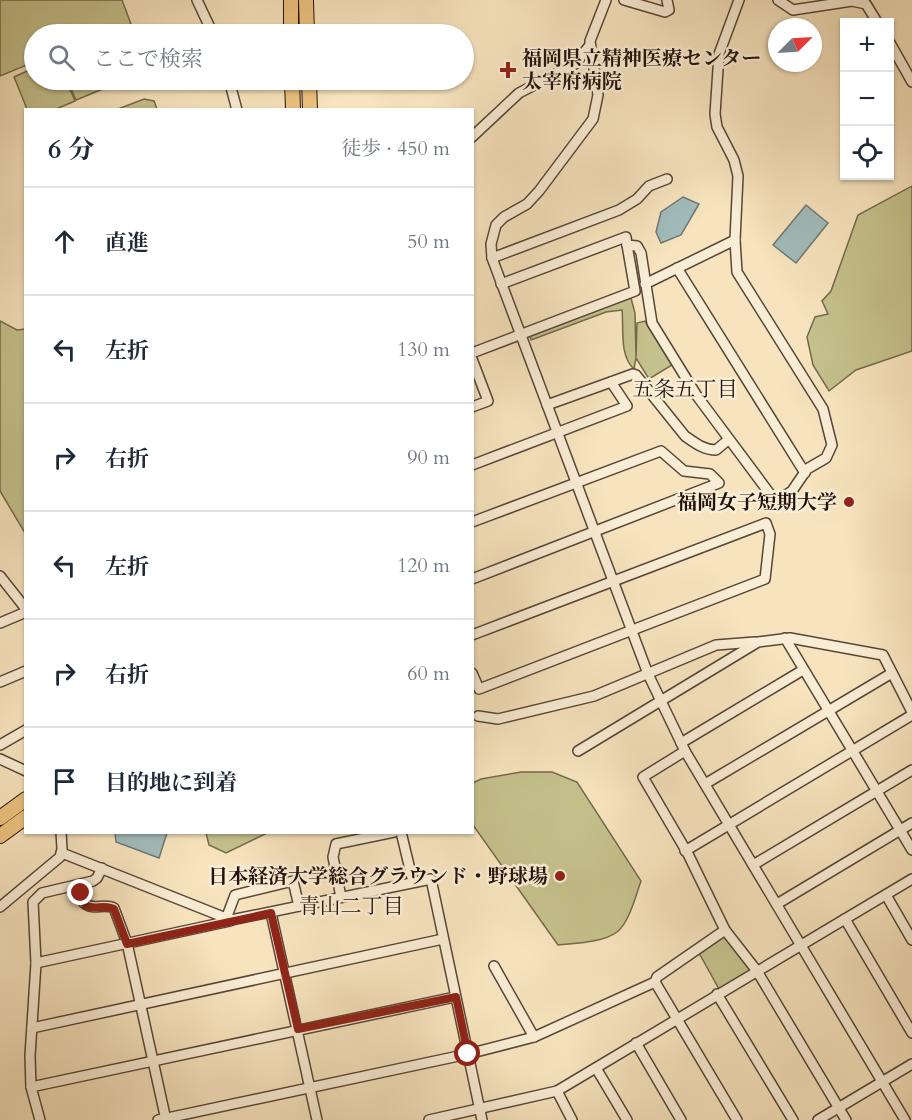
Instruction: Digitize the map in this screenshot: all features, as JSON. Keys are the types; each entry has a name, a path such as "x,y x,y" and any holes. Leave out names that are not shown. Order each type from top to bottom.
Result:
{"highway":[{"path":"291,0 291,24"},
{"path":"306,0 307,24"},
{"path":"292,90 293,108"},
{"path":"309,90 310,108"},
{"path":"0,818 24,800"},
{"path":"0,836 24,819"}],"street":[{"path":"197,0 208,24"},
{"path":"606,0 591,36 590,45 598,95 593,119 539,191 527,204 504,217 496,225 491,240 492,258 648,674 683,747 906,1120"},
{"path":"624,0 665,12 669,10 667,0"},
{"path":"627,245 637,246 639,249 650,321 697,396 776,502 792,491 807,469 826,458 832,445 823,409 738,272 735,240 738,176 734,160 717,128 715,114 719,54 739,0"},
{"path":"778,0 793,10 852,1 860,2 866,4 875,18"},
{"path":"474,135 519,93 575,64 590,45"},
{"path":"894,50 912,82"},
{"path":"232,90 236,108"},
{"path":"492,258 619,210 637,199 650,186 667,179"},
{"path":"474,352 635,291 626,237 501,284"},
{"path":"645,284 735,240"},
{"path":"677,268 805,473"},
{"path":"474,364 488,401 474,406"},
{"path":"547,405 633,374 640,377 685,436 702,447 716,450 728,440"},
{"path":"474,464 627,406 611,382"},
{"path":"474,521 661,451 684,471 710,474 719,483 474,578"},
{"path":"474,634 766,523 770,534 765,579 479,689 474,678"},
{"path":"0,576 24,607"},
{"path":"0,622 24,611"},
{"path":"478,716 498,719 594,696 716,645 785,638 883,655 912,713 853,751 685,851"},
{"path":"785,638 912,850"},
{"path":"578,751 758,642"},
{"path":"803,670 683,747 643,777 685,851 725,930 757,971 846,1120"},
{"path":"0,682 24,672"},
{"path":"705,784 892,673"},
{"path":"0,745 24,731"},
{"path":"0,759 24,770"},
{"path":"753,865 912,770"},
{"path":"777,904 912,823"},
{"path":"0,908 60,857 62,853 61,834"},
{"path":"341,897 333,857 336,844 384,834"},
{"path":"401,834 413,882"},
{"path":"62,853 226,919 238,920"},
{"path":"40,1120 31,1087 30,1056 36,963 33,902 42,893 96,880 102,868"},
{"path":"36,963 431,879 482,1120"},
{"path":"429,1120 557,1091 912,879"},
{"path":"226,919 235,895 293,881 299,906"},
{"path":"85,884 81,893 84,903 90,908 109,906 114,909 127,944 154,1062 163,1119 468,1054 534,1037 655,982 657,977 725,930"},
{"path":"886,896 912,940"},
{"path":"271,913 317,1120"},
{"path":"844,919 912,1033"},
{"path":"32,1028 443,939"},
{"path":"494,966 534,1037"},
{"path":"655,982 737,1120"},
{"path":"717,994 793,1120"},
{"path":"31,1087 456,997"},
{"path":"636,1043 681,1120"},
{"path":"818,1120 912,1064"},
{"path":"596,1068 627,1120"},
{"path":"557,1091 572,1120"}],"shaded area":[{"path":"0,0 122,0 131,24 24,24 24,66 0,76"},
{"path":"24,72 24,90 70,90 75,101 58,108 27,108 14,77"},
{"path":"72,90 100,90 76,100"},
{"path":"144,99 154,101 157,108 121,108"},
{"path":"912,186 912,351 856,370 829,391 813,365 807,337 815,317 828,314 822,301 831,291 858,215"},
{"path":"631,298 635,313 636,357 637,323 645,321 672,365 649,379 636,358 634,369 626,357 622,310 606,312 531,340 530,335"},
{"path":"0,321 17,330 24,329 24,531 0,491"},
{"path":"521,772 552,772 577,782 641,881 632,908 617,932 589,942 558,945 474,826 474,782 481,779"},
{"path":"206,834 265,834 226,853 209,845"},
{"path":"725,934 751,968 751,973 719,989 699,953"}],"water":[{"path":"683,197 699,204 681,235 661,243 656,232 661,212"},
{"path":"806,205 828,223 796,263 773,245"},
{"path":"115,834 167,834 159,858 116,842"}],"place":[{"name":"福岡県立精神医療センター 太宰府病院","path":"508,70"},
{"name":"福岡女子短期大学","path":"849,502"},
{"name":"日本経済大学総合グラウンド・野球場","path":"560,876"}],"district":[{"name":"五条五丁目","path":"685,389"},
{"name":"青山二丁目","path":"351,906"}],"route":[{"path":"81,893 84,903 90,908 109,906 114,909 127,944 271,913 298,1029 456,997 468,1054"}]}
